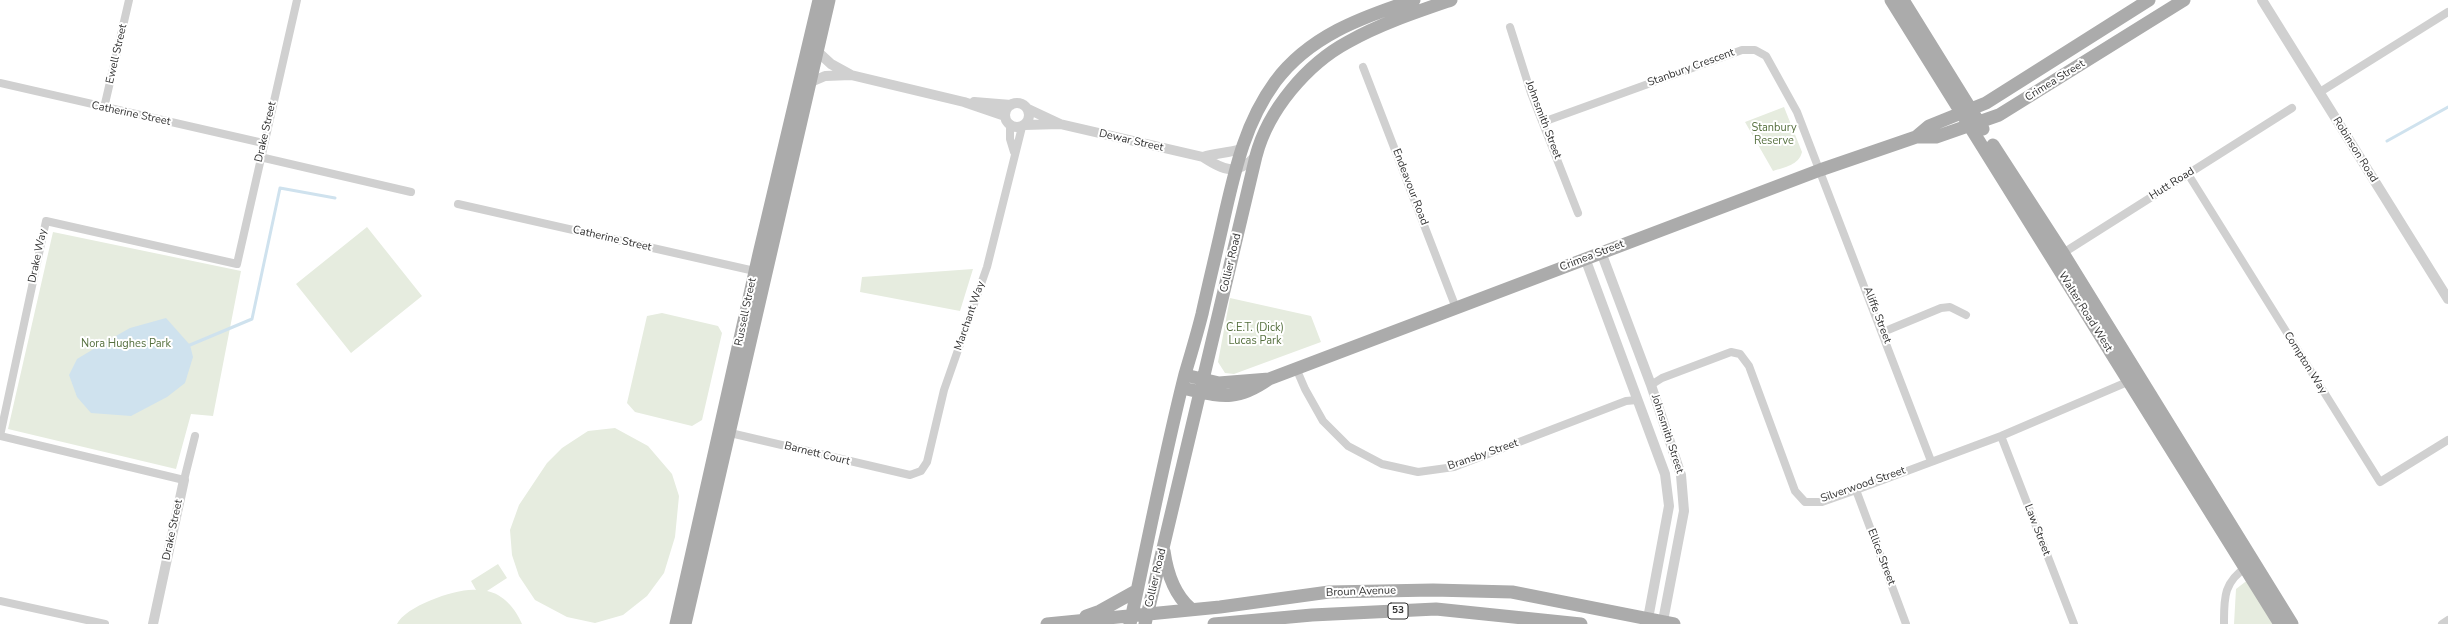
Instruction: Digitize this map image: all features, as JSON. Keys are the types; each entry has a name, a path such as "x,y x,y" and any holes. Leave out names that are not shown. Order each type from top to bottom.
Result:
{"main road":[{"name":"Russell Street","path":"684,623 761,272 809,73 819,0"},
{"name":"Russell Street","path":"809,73 818,52 829,0"},
{"name":"Collier Road","path":"1131,620 1136,591 1185,375 1200,321 1241,148 1259,110 1275,83 1297,59 1315,44 1343,27 1372,14 1414,0"},
{"name":"Collier Road","path":"1147,618 1256,156 1267,128 1291,90 1334,51 1348,42 1379,28 1451,0"},
{"name":"Walter Road West","path":"1891,0 1966,111"},
{"name":"Walter Road West","path":"1903,0 1974,124 2058,256 2249,565 2292,624"},
{"name":"Crimea Street","path":"1916,137 1929,126 1966,111 2006,91 2149,0"},
{"name":"Crimea Street","path":"1182,388 1230,396 1251,391 1269,379 1296,368 1820,170 1916,137 1936,137 1999,115 2184,0"},
{"name":"Crimea Street","path":"1185,375 1231,383 1269,379"},
{"path":"1164,545 1173,583 1179,596 1190,608"},
{"name":"Walter Road West","path":"2249,565 2280,624"},
{"name":"Broun Avenue","path":"1047,624 1131,620 1147,618 1190,608 1220,607 1329,592 1433,590 1512,592 1648,621 1667,623"},
{"path":"1066,622 1100,611 1136,591"},
{"name":"Broun Avenue","path":"1214,624 1312,615 1436,609 1511,620 1581,624"}],"street":[{"name":"Ewell Street","path":"104,108 129,0"},
{"name":"Drake Street","path":"237,264 263,142 297,0"},
{"name":"Robinson Road","path":"2262,0 2448,299"},
{"path":"2320,92 2448,12"},
{"name":"Johnsmith Street","path":"1510,27 1543,122 1578,213"},
{"name":"Stanbury Crescent","path":"1543,122 1742,50 1755,50 1766,56 1792,100 1820,170"},
{"path":"818,52 832,64 851,75"},
{"name":"Endeavour Road","path":"1363,67 1456,308"},
{"path":"809,73 825,76 851,75 964,102 1023,126 1030,116 1028,109 1020,103 1010,105 964,102"},
{"name":"Catherine Street","path":"0,83 104,108 263,142"},
{"path":"1007,120 1006,110 1010,105"},
{"name":"Hutt Road","path":"2058,256 2292,108"},
{"name":"Dewar Street","path":"1028,109 1060,124 1203,157 1214,164 1235,170"},
{"name":"Marchant Way","path":"1007,120 1014,153"},
{"name":"Dewar Street","path":"1023,126 1060,124"},
{"name":"Marchant Way","path":"915,474 921,471 928,462 944,390 987,267 1014,153 1023,126"},
{"name":"Dewar Street","path":"1203,157 1214,154 1223,154 1241,148"},
{"path":"1235,170 1243,168 1256,156"},
{"path":"260,157 411,192"},
{"name":"Aliffe Street","path":"1820,170 1931,461"},
{"name":"Compton Way","path":"2188,174 2380,482 2448,440"},
{"name":"Catherine Street","path":"458,204 761,272"},
{"name":"Drake Way","path":"184,480 0,436 46,221 237,264"},
{"name":"Johnsmith Street","path":"1601,252 1651,385 1681,475 1684,511 1667,623"},
{"name":"Johnsmith Street","path":"1585,258 1665,474 1669,506 1648,621"},
{"path":"1883,332 1941,308 1950,307 1966,315"},
{"name":"Silverwood Street","path":"1651,385 1662,378 1731,352 1740,354 1749,366 1795,491 1805,502 1822,502 2001,436 2133,379"},
{"name":"Bransby Street","path":"1296,368 1305,389 1323,421 1348,446 1382,464 1418,472 1454,467 1626,400 1637,400"},
{"name":"Barnett Court","path":"725,432 873,467 910,475 915,474"},
{"name":"Drake Street","path":"153,624 195,436"},
{"name":"Law Street","path":"2001,436 2074,624"},
{"name":"Ellice Street","path":"1856,490 1906,624"},
{"path":"2224,624 2224,593 2233,578 2249,565"},
{"path":"0,601 105,624"},
{"path":"2442,624 2448,620"}],"green space":[{"name":"Stanbury Reserve","path":"1784,107 1802,152 1795,163 1773,171 1745,122"},
{"path":"367,227 422,296 351,353 296,284"},
{"name":"Nora Hughes Park","path":"53,232 241,271 213,416 191,414 176,469 8,429"},
{"path":"973,269 960,311 860,292 862,277"},
{"name":"C.E.T. (Dick) Lucas Park","path":"1230,298 1311,316 1321,342 1234,374 1225,373 1218,362"},
{"path":"662,313 718,326 722,333 702,420 692,426 635,412 627,403 647,316"},
{"path":"615,428 648,446 672,474 679,496 675,537 664,573 647,596 623,615 595,623 567,617 535,600 519,576 512,555 510,530 519,505 547,463 562,448 588,431"},
{"path":"498,564 507,578 487,591 504,599 513,608 522,624 397,624 402,617 421,605 445,595 468,590 476,590 471,581"},
{"path":"2249,579 2277,624 2234,624 2236,589"}],"water":[{"path":"166,318 190,345 193,357 185,383 167,397 131,416 91,413 77,397 69,375 77,359 130,328"}],"waterway":[{"path":"2387,141 2448,107"},
{"path":"190,345 252,319 280,188 335,198"}]}
